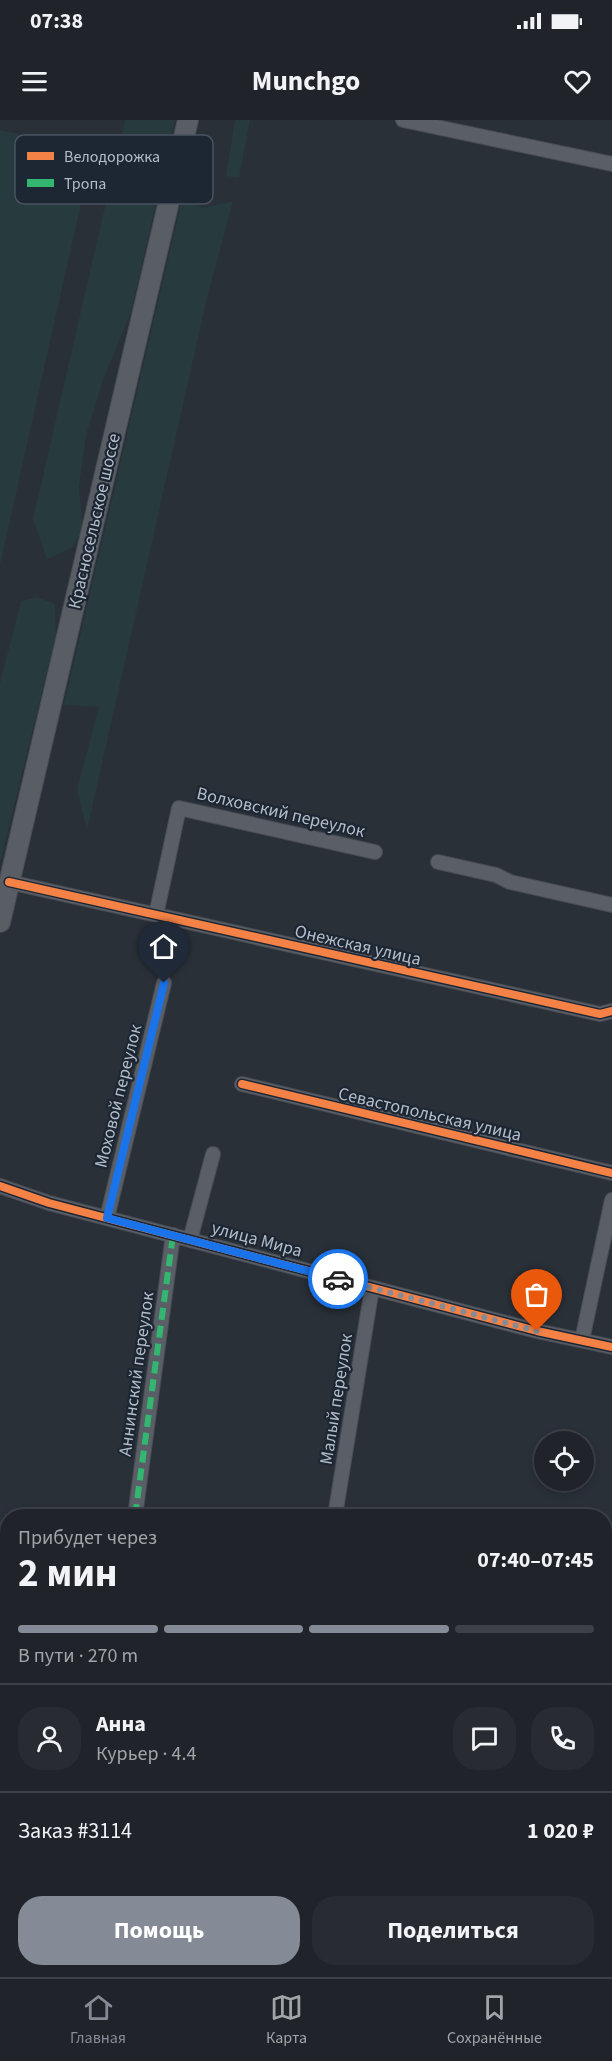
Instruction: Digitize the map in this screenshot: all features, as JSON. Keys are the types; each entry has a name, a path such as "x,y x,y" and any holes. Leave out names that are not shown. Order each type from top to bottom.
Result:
{"main road":[{"name":"Красносельское шоссе","path":"184,135 188,120"},
{"name":"Красносельское шоссе","path":"0,922 168,204"}],"street":[{"path":"403,120 612,164"},
{"name":"Волховский переулок","path":"156,915 179,808 375,852"},
{"path":"438,862 496,875 510,882 612,905"},
{"name":"Онежская улица","path":"9,882 600,1014 612,1011"},
{"name":"Моховой переулок","path":"107,1218 164,983"},
{"name":"Севастопольская улица","path":"242,1084 612,1173"},
{"path":"190,1240 213,1154"},
{"name":"улица Мира","path":"0,1186 49,1203 372,1288 612,1347"},
{"path":"582,1340 612,1200"},
{"name":"Аннинский переулок","path":"136,1509 173,1235"},
{"name":"Малый переулок","path":"336,1509 372,1288"}],"green space":[{"path":"125,120 175,120 172,135 122,135"},
{"path":"235,120 250,120 239,178 226,176"},
{"path":"0,130 23,135 15,135 15,204 81,204 0,565"},
{"path":"233,201 207,298 87,830 77,789 99,707 64,705 181,204 194,204 203,208"},
{"path":"106,204 156,204 131,312 102,383 86,435 79,487 83,529 72,548 47,559 33,519"},
{"path":"37,597 55,604 56,635 0,863 0,683 21,601"}],"marked path":[{"path":"136,1509 173,1235"}],"cycle path":[{"path":"9,882 600,1014 612,1011"},
{"path":"242,1084 612,1173"},
{"path":"0,1186 49,1203 537,1331 612,1347"}],"way so far":[{"path":"338,1279 537,1331"}],"route":[{"path":"164,983 107,1218 338,1279"}]}
